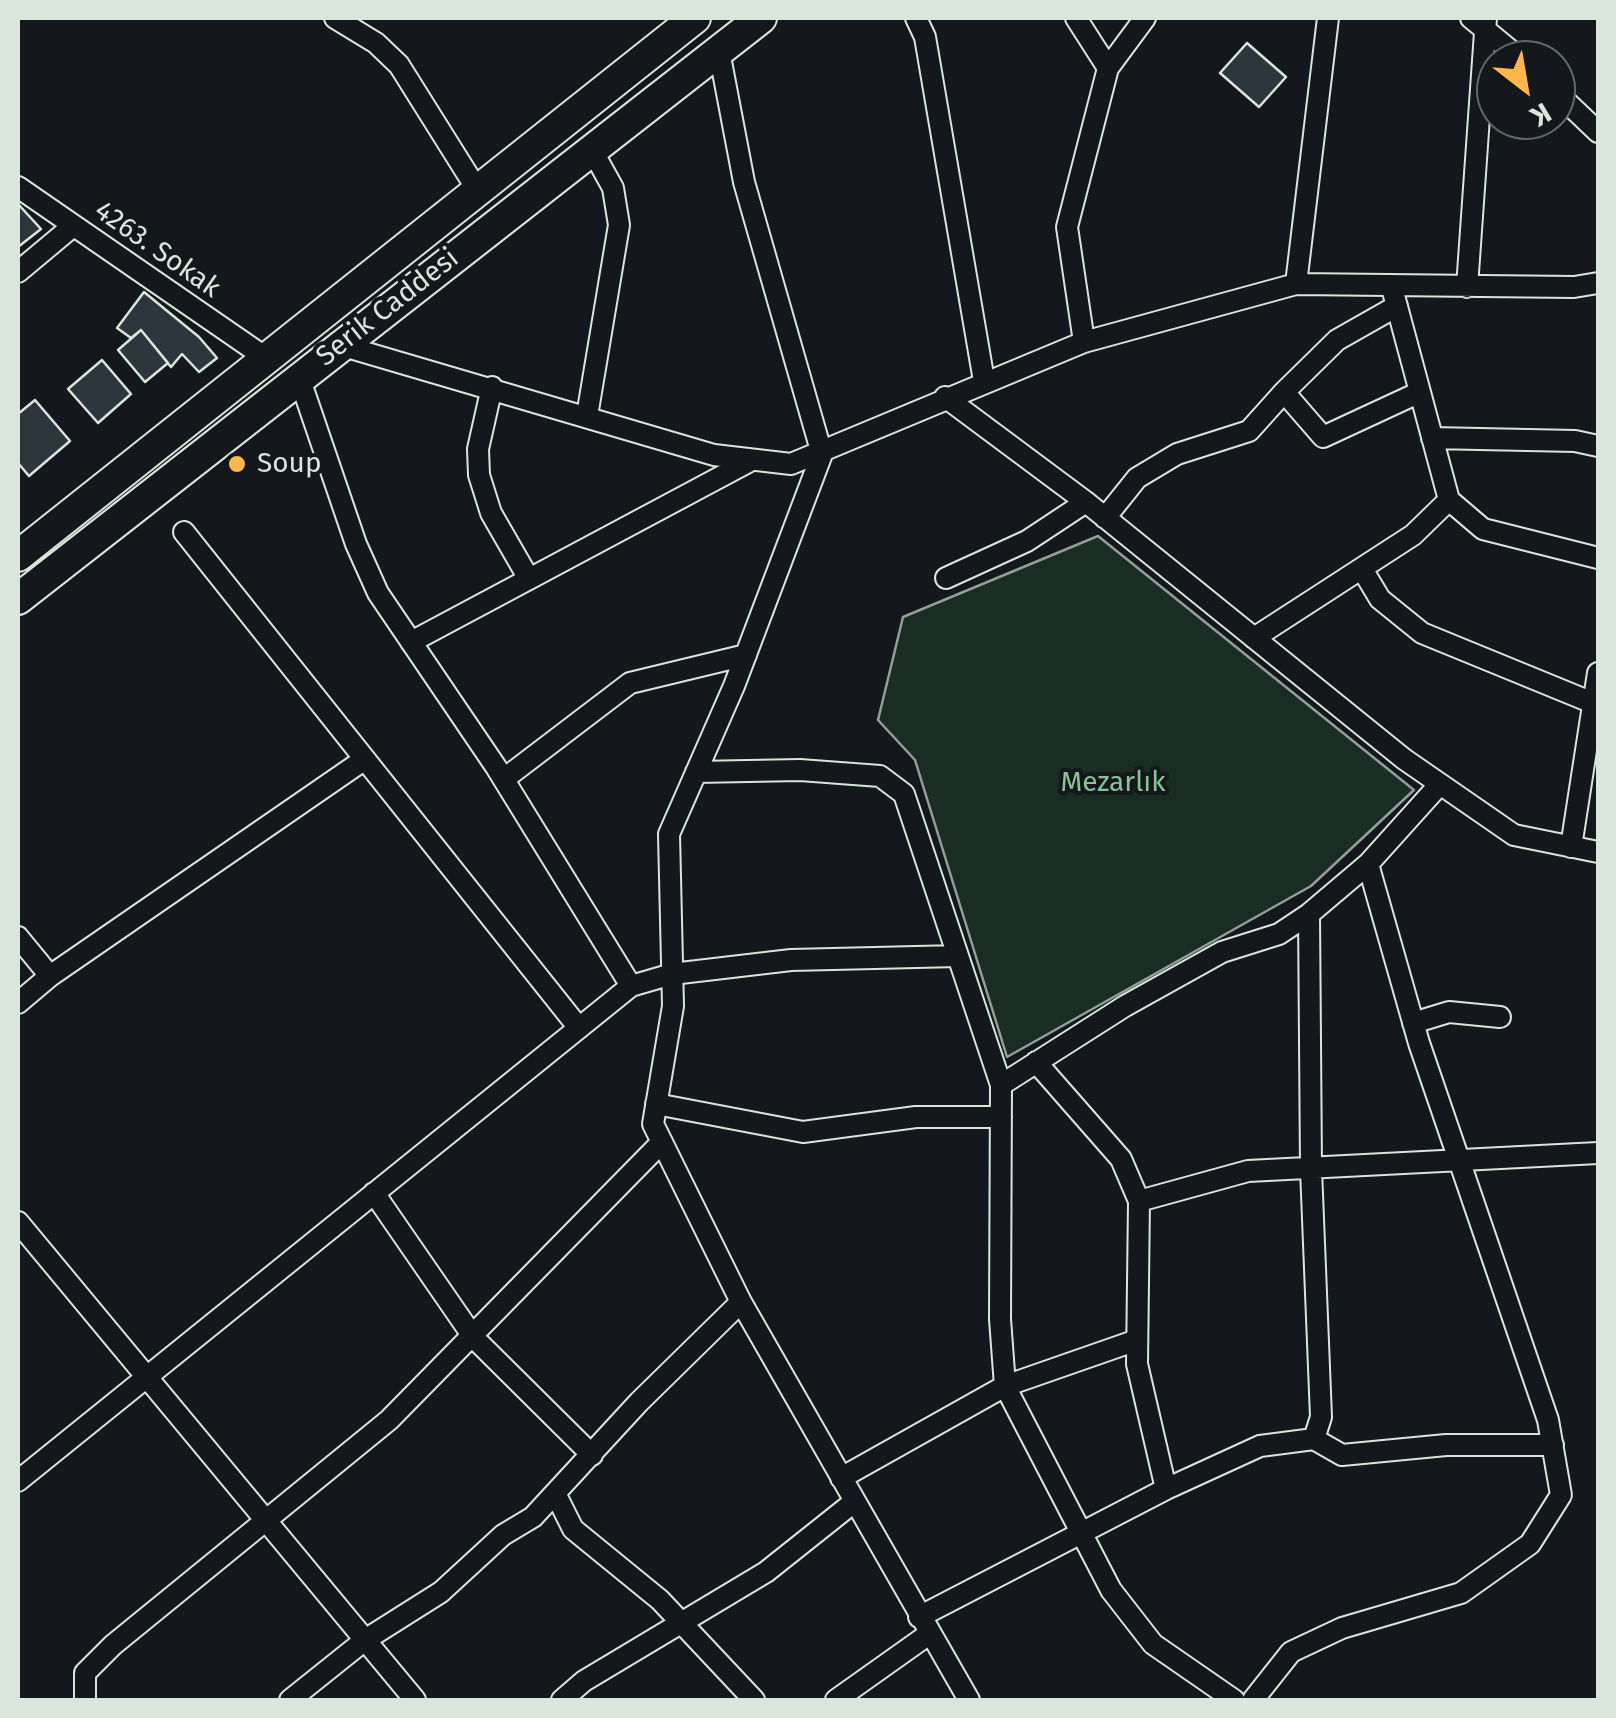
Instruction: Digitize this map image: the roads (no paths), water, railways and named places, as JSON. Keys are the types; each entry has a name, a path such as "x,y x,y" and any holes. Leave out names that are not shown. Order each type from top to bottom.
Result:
{"highway":[{"name":"Serik Caddesi","path":"18,556 695,18"},
{"name":"Serik Caddesi","path":"18,600 760,18"}],"street":[{"path":"335,18 376,44 399,65 478,191"},
{"path":"916,18 925,37 984,382"},
{"path":"1076,18 1108,68"},
{"path":"1084,342 1068,227 1108,68 1145,18"},
{"path":"1296,284 1328,18"},
{"path":"1481,20 1502,40"},
{"path":"1467,288 1481,20"},
{"path":"719,51 744,182 822,454 746,655 669,834 673,1006 653,1124 741,1302 969,1700"},
{"path":"1576,111 1598,132"},
{"path":"587,416 619,225 614,188 592,150"},
{"name":"4263. Sokak","path":"18,186 266,358"},
{"path":"18,272 74,226"},
{"path":"340,345 714,455 792,464 1084,342 1296,284 1395,297 1467,288 1574,288 1598,282"},
{"path":"1106,518 1137,478 1177,454 1249,431 1337,340 1395,297"},
{"path":"1395,297 1449,500 1483,529 1598,558"},
{"path":"299,377 356,544 378,594 504,780 631,986"},
{"path":"492,387 478,449 479,475 491,513 529,579"},
{"path":"1284,392 1323,436 1420,392"},
{"path":"945,397 1086,502 1440,784 1514,835 1598,852"},
{"path":"1432,438 1575,440 1598,446"},
{"path":"411,642 752,460"},
{"path":"1254,638 1413,535 1449,500"},
{"path":"946,578 1027,541 1086,502"},
{"path":"184,532 579,1028"},
{"path":"1362,569 1380,599 1422,632 1593,703"},
{"path":"504,780 630,683 746,655"},
{"path":"1571,846 1598,673"},
{"path":"18,1003 50,976 365,759"},
{"path":"696,772 800,770 880,776 904,794 1001,1085 1000,1319 1005,1386 1112,1590 1153,1644 1234,1700"},
{"path":"1001,1085 1125,1006 1222,952 1279,934 1309,914 1368,864 1440,784"},
{"path":"1253,1700 1291,1652 1342,1628 1461,1594 1530,1544 1561,1494 1548,1420 1413,1024 1368,864"},
{"path":"1309,914 1311,1169 1321,1418 1314,1439"},
{"path":"18,937 50,976"},
{"path":"18,1481 631,986 672,974 791,960 958,956"},
{"path":"1413,1024 1450,1012 1500,1017"},
{"path":"1036,1062 1121,1159 1139,1202 1138,1364 1166,1489"},
{"path":"656,1104 803,1132 916,1117 1001,1116"},
{"path":"85,1700 85,1672 389,1420 474,1338 662,1142"},
{"path":"1139,1202 1248,1171 1462,1163 1598,1153"},
{"path":"374,1193 474,1338 592,1455"},
{"path":"18,1222 415,1700"},
{"path":"290,1700 365,1640 441,1592 503,1535 533,1517 741,1302"},
{"path":"841,1478 1005,1386 1138,1340"},
{"path":"836,1700 924,1626 1080,1532 1260,1446 1314,1439 1342,1454 1446,1445 1553,1445"},
{"path":"556,1495 573,1529 680,1622 754,1700"},
{"path":"562,1700 584,1682 766,1572 854,1502"}],"place":[{"name":"Soup","path":"237,464"}],"park label":[{"name":"Mezarlık","path":"1113,783"}]}
